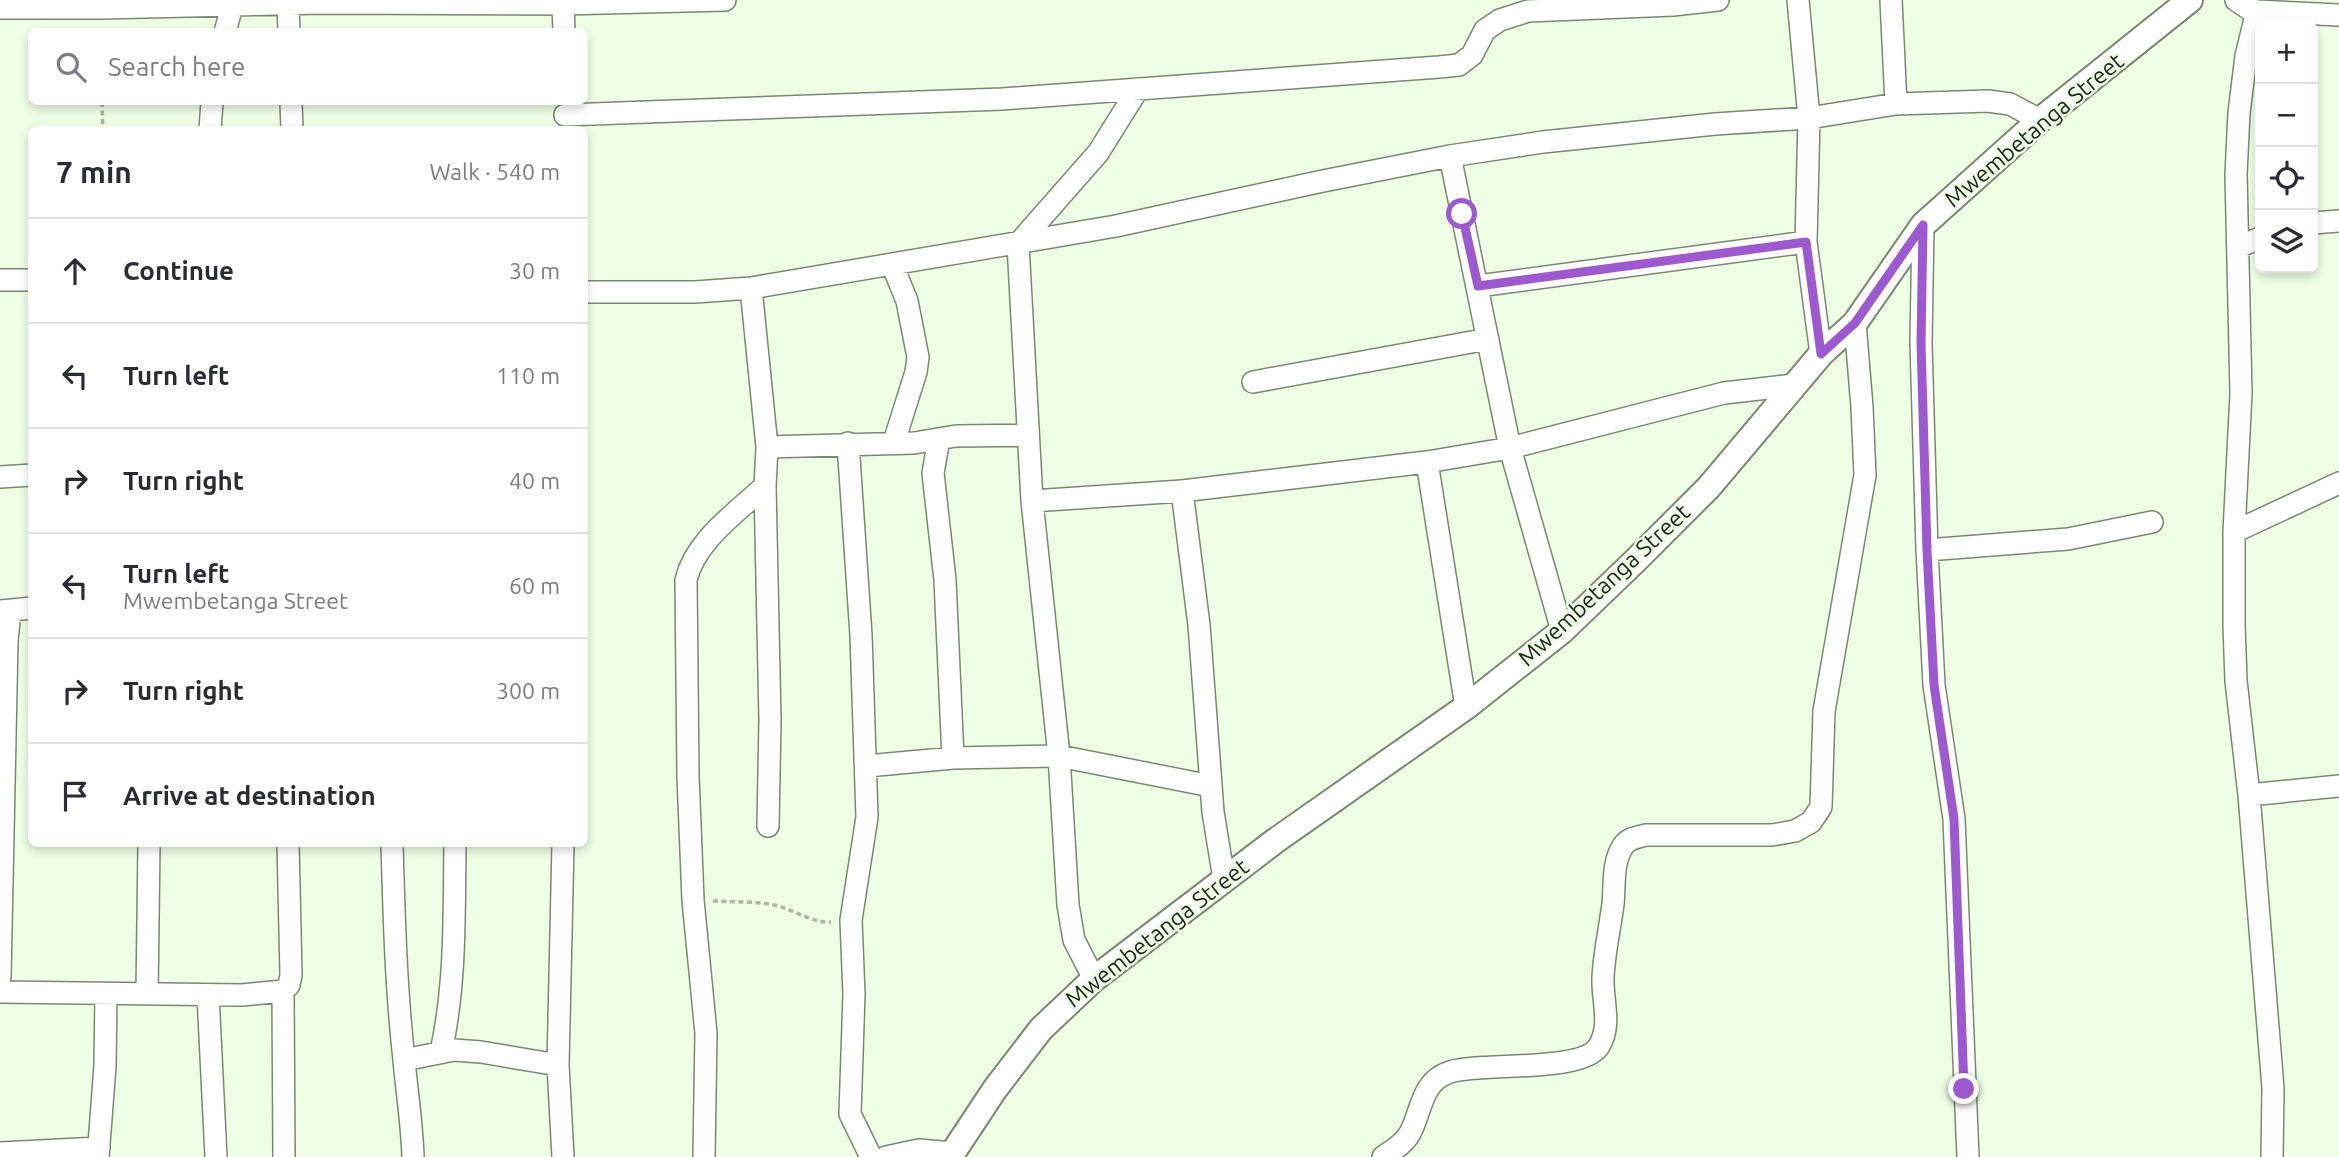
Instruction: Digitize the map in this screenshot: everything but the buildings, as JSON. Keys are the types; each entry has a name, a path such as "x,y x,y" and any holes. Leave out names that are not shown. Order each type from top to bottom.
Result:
{"street":[{"path":"0,8 563,4 725,0"},
{"path":"565,116 936,103 1459,65 1472,55 1485,30 1500,20 1528,11 1673,5 1718,0"},
{"path":"1798,0 1809,118 1806,242 1821,354"},
{"path":"1891,0 1896,104"},
{"name":"Mwembetanga Street","path":"951,1155 995,1089 1041,1029 1094,979 1224,879 1466,707 1562,631 1709,487 1821,354 1855,323 1923,225 2040,120 2190,0"},
{"path":"2236,0 2257,11 2339,15"},
{"path":"288,4 289,28"},
{"path":"563,4 564,28"},
{"path":"226,28 232,6"},
{"path":"2257,11 2246,55 2239,113 2236,174 2241,393 2235,532 2236,681 2249,795 2273,1088 2272,1157"},
{"path":"1094,979 1074,940 1068,905 1059,756 1032,502 1018,244 1098,153 1138,89"},
{"path":"588,292 695,292 751,288 1116,226 1450,156 1600,135 1809,118 1896,104 1988,101 2010,104 2040,120"},
{"path":"210,126 212,105"},
{"path":"291,105 292,126"},
{"path":"1450,156 1510,448 1562,631"},
{"path":"2318,223 2339,221"},
{"path":"1923,225 1921,343 1927,550 1934,685 1954,819 1968,1157"},
{"path":"2238,247 2255,241"},
{"path":"1478,286 1806,242"},
{"path":"892,264 907,301 918,357 916,372 894,442"},
{"path":"0,280 28,280"},
{"path":"751,288 767,447 765,486 768,826"},
{"path":"1395,1153 1410,1133 1421,1101 1432,1083 1448,1073 1484,1067 1569,1062 1586,1058 1598,1048 1604,1034 1606,1016 1602,979 1616,861 1624,843 1646,835 1772,835 1796,831 1811,822 1821,807 1824,711 1865,475 1855,323"},
{"path":"1252,382 1488,339"},
{"path":"1032,502 1182,491 1427,463 1510,448 1724,393 1794,385"},
{"path":"767,447 914,443 956,436 1028,435"},
{"path":"939,439 933,473 945,580 953,758"},
{"path":"848,443 867,766 867,817 851,920 854,994 850,1114 871,1157"},
{"path":"1427,463 1466,707"},
{"path":"0,477 28,475"},
{"path":"2235,532 2339,483"},
{"path":"704,1157 706,1033 693,900 688,776 686,580 690,565 700,548 765,486"},
{"path":"1182,491 1199,625 1213,812 1224,879"},
{"path":"1927,550 2068,539 2152,522"},
{"path":"0,977 7,642 5,611 28,608"},
{"path":"867,766 953,758 1059,756 1212,786"},
{"path":"2249,795 2339,786"},
{"path":"147,994 149,847"},
{"path":"0,992 242,995 283,991 289,985 291,975 288,847"},
{"path":"393,847 394,913 404,1060 412,1123 412,1157"},
{"path":"441,1052 449,1012 453,968 455,847"},
{"path":"563,847 558,1065 564,1157"},
{"path":"283,991 284,1157"},
{"path":"0,1153 98,1152 106,994"},
{"path":"208,995 216,1157"},
{"path":"404,1060 454,1050 558,1065"},
{"path":"886,1157 919,1150 951,1155"}],"path":[{"path":"102,105 103,126"},
{"path":"693,900 772,905 793,910 812,920 826,922 851,920"}],"route":[{"path":"1462,214 1478,286 1806,242 1821,354 1855,323 1923,225 1921,343 1927,550 1934,685 1954,819 1964,1089"}]}
